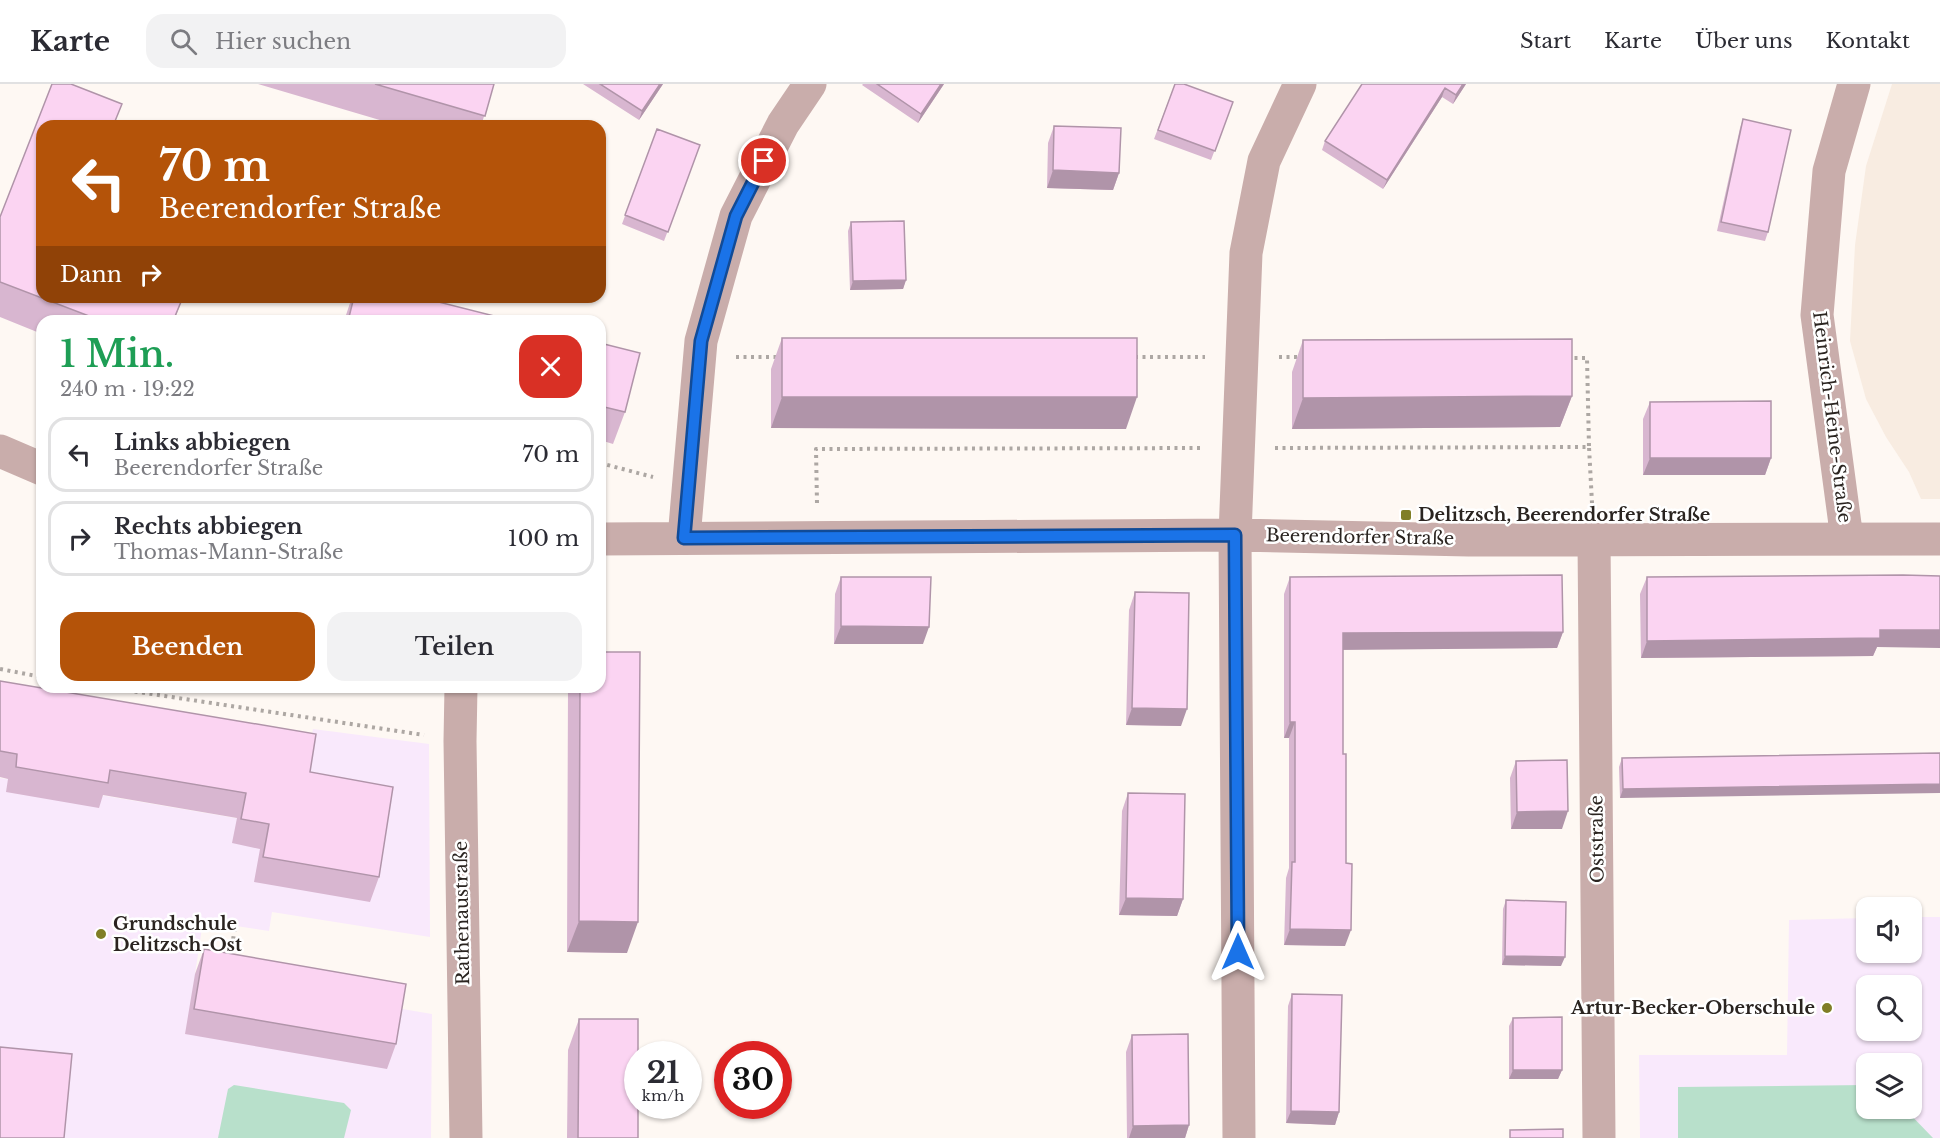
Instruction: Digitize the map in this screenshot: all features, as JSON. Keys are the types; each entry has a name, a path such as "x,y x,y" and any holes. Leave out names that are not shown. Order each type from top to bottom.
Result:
{"street":[{"path":"684,538 701,341 736,216 783,124 810,84"},
{"path":"1239,1138 1235,535 1246,253 1264,161 1300,84"},
{"name":"Heinrich-Heine-Straße","path":"1847,539 1817,315 1829,171 1854,84"},
{"path":"0,452 36,467"},
{"name":"Beerendorfer Straße","path":"606,538 1235,535 1469,540 1940,539"},
{"name":"Oststraße","path":"1594,539 1599,1138"},
{"name":"Rathenaustraße","path":"461,693 466,1138"}],"path":[{"path":"699,357 782,357"},
{"path":"1124,357 1301,357"},
{"path":"1564,358 1587,358 1589,447"},
{"path":"606,465 689,487"},
{"path":"0,669 36,676"},
{"path":"144,693 460,741"},
{"path":"231,954 235,926"}],"shaded area":[{"path":"1892,84 1940,84 1940,499 1921,499 1909,472 1886,437 1866,399 1850,341 1855,245 1866,166"},
{"name":"Grundschule Delitzsch-Ost","path":"313,729 429,744 430,937 272,912 269,931 203,921 195,974 432,1014 431,1138 56,1138 0,1079 0,778 295,828"},
{"name":"Artur-Becker-Oberschule","path":"1922,917 1940,917 1940,1138 1640,1138 1639,1055 1787,1055 1789,920 1856,918 1856,963 1922,963"}],"green space":[{"path":"234,1085 344,1103 351,1110 344,1138 218,1138 228,1089"},
{"path":"1856,1085 1856,1119 1915,1119 1933,1138 1678,1138 1678,1087"}],"building":[{"path":"52,84 71,84 122,104 115,120 38,120"},
{"path":"375,84 494,84 485,116"},
{"path":"600,84 660,84 642,111"},
{"path":"877,84 941,84 921,114"},
{"path":"1175,84 1184,84 1233,102 1215,151 1158,130"},
{"path":"1362,84 1463,84 1456,95 1445,88 1387,180 1325,141"},
{"path":"1743,119 1791,130 1768,232 1721,222"},
{"path":"36,125 36,296 0,282 0,217"},
{"path":"1054,126 1121,128 1119,173 1053,170"},
{"path":"657,129 700,145 668,232 625,215"},
{"path":"904,221 906,280 853,281 851,222"},
{"path":"55,303 180,303 176,315 86,315"},
{"path":"352,303 443,303 490,315 350,315"},
{"path":"782,338 1137,338 1137,397 782,397"},
{"path":"1572,339 1572,396 1303,398 1303,340"},
{"path":"606,344 640,353 625,412 606,407"},
{"path":"1771,401 1771,458 1650,458 1650,402"},
{"path":"1562,575 1563,632 1343,633 1343,754 1346,754 1346,863 1352,864 1351,930 1290,929 1292,862 1295,862 1295,722 1290,722 1290,577"},
{"path":"1940,576 1940,630 1880,630 1880,638 1647,641 1647,577"},
{"path":"841,577 931,577 929,627 841,626"},
{"path":"1135,592 1189,593 1187,709 1132,708"},
{"path":"606,652 640,652 638,922 579,921 580,693 606,693"},
{"path":"0,681 36,687 36,693 72,693 316,734 310,772 393,787 379,877 263,857 269,824 241,819 246,793 110,770 108,783 16,767 17,754 0,751"},
{"path":"1940,753 1940,784 1623,789 1622,758"},
{"path":"1567,760 1568,811 1517,812 1516,761"},
{"path":"1128,793 1185,794 1183,899 1126,898"},
{"path":"1506,900 1566,902 1565,957 1505,956"},
{"path":"204,949 406,984 396,1044 194,1009"},
{"path":"1292,994 1342,995 1339,1112 1291,1111"},
{"path":"1562,1017 1562,1070 1513,1070 1513,1018"},
{"path":"579,1019 638,1019 638,1041 624,1041 624,1119 638,1119 638,1138 578,1138"},
{"path":"1188,1034 1189,1125 1133,1126 1132,1035"},
{"path":"0,1047 72,1054 64,1138 0,1138"},
{"path":"1563,1129 1563,1138 1510,1138 1510,1130"}],"place":[{"name":"Delitzsch, Beerendorfer Straße","path":"1406,515"},
{"name":"Grundschule Delitzsch-Ost","path":"101,934"},
{"name":"Artur-Becker-Oberschule","path":"1827,1008"}],"route":[{"path":"764,161 736,216 701,341 684,538 1235,535 1238,952"}]}
